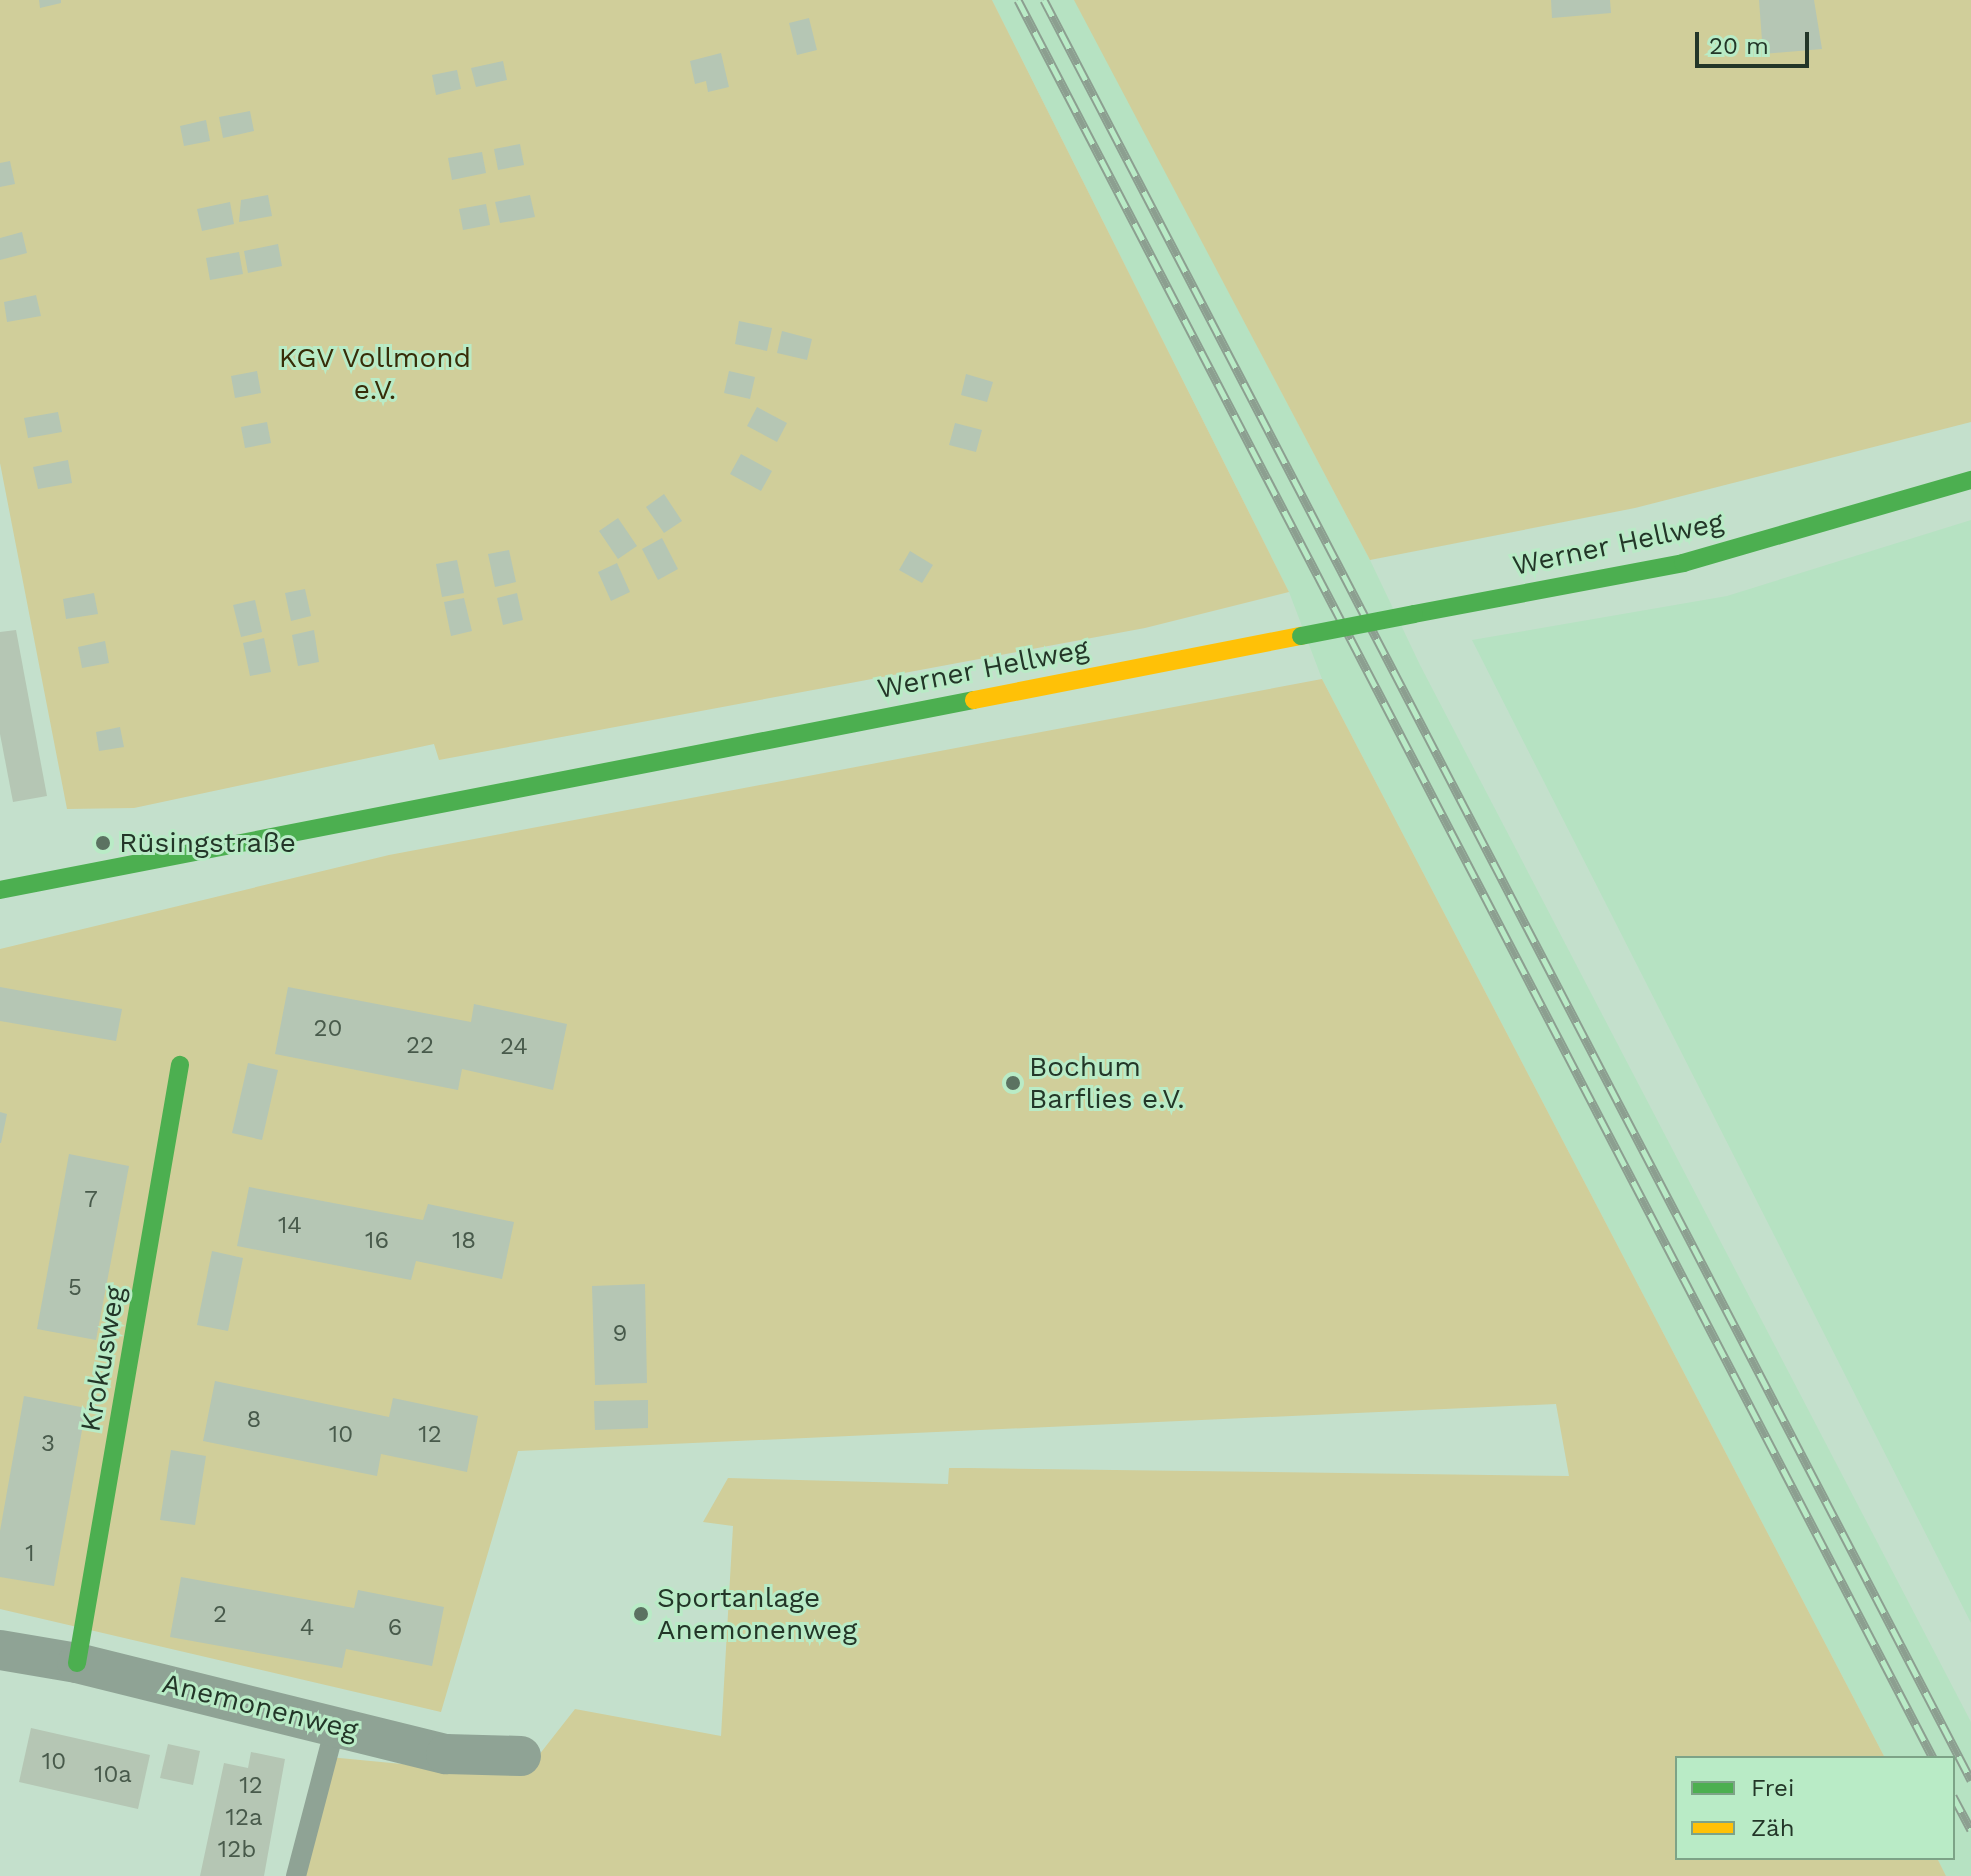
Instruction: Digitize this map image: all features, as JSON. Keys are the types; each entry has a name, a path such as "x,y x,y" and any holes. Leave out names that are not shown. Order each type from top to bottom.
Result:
{"main road":[{"name":"Werner Hellweg","path":"0,890 1683,563 1971,480"},
{"name":"Krokusweg","path":"77,1663 168,1158 180,1065"}],"street":[{"name":"Anemonenweg","path":"0,1650 77,1663 336,1724 446,1754 521,1756"}],"lane":[{"path":"296,1876 336,1724"}],"shaded area":[{"path":"992,0 1075,0 1370,560 1420,665 1971,1722 1971,1876 1946,1876 1938,1860 1955,1860 1955,1756 1884,1756 1322,679 1289,592"},
{"path":"1971,520 1971,1623 1472,640 1727,596"}],"green space":[{"name":"KGV Vollmond e.V.","path":"0,0 992,0 1289,592 1145,628 439,760 434,744 134,808 67,809 0,463"},
{"path":"1074,0 1971,0 1971,422 1635,508 1370,560"},
{"path":"1322,679 1884,1756 1675,1756 1675,1860 1938,1860 1946,1876 298,1876 329,1757 423,1766 535,1760 575,1709 721,1736 733,1526 703,1522 728,1478 948,1484 949,1468 1569,1476 1556,1404 518,1451 441,1712 0,1609 0,949 389,855"}],"building":[{"path":"39,0 61,0 61,3 40,8"},
{"path":"1551,0 1610,0 1611,13 1552,18"},
{"path":"1759,0 1814,0 1822,49 1763,54"},
{"path":"809,18 817,50 797,55 789,23"},
{"path":"721,53 729,87 708,92 706,81 695,84 690,61"},
{"path":"503,61 507,80 476,87 471,68"},
{"path":"457,70 461,89 436,95 432,75"},
{"path":"250,111 254,131 223,138 219,117"},
{"path":"206,120 210,141 184,146 180,126"},
{"path":"520,144 524,165 498,170 494,149"},
{"path":"482,152 486,173 452,180 448,158"},
{"path":"10,161 15,184 0,187 0,163"},
{"path":"268,195 272,216 239,222 241,200"},
{"path":"530,195 535,217 500,223 495,202"},
{"path":"230,202 234,224 202,231 197,209"},
{"path":"486,204 490,225 463,230 459,209"},
{"path":"22,232 27,253 0,260 0,238"},
{"path":"278,244 282,266 248,273 244,251"},
{"path":"239,252 243,274 210,280 206,258"},
{"path":"36,295 41,316 7,322 4,302"},
{"path":"739,321 772,328 767,351 735,344"},
{"path":"782,331 812,339 807,360 777,353"},
{"path":"257,371 261,393 235,398 231,376"},
{"path":"729,371 755,377 750,399 724,393"},
{"path":"966,374 993,382 987,402 961,395"},
{"path":"757,407 787,423 777,442 747,426"},
{"path":"58,412 62,432 28,438 24,418"},
{"path":"267,422 271,443 245,448 241,427"},
{"path":"955,423 982,430 976,452 949,445"},
{"path":"741,454 772,471 761,491 730,474"},
{"path":"68,460 72,483 38,489 33,467"},
{"path":"664,494 682,521 664,533 646,507"},
{"path":"618,518 637,546 618,559 599,531"},
{"path":"662,538 678,569 658,580 642,549"},
{"path":"509,550 516,582 495,587 488,554"},
{"path":"910,551 933,565 922,583 899,570"},
{"path":"457,560 464,593 442,597 436,564"},
{"path":"617,563 630,592 611,601 598,572"},
{"path":"305,589 311,616 291,621 285,593"},
{"path":"94,593 98,614 66,619 63,599"},
{"path":"517,593 523,620 503,625 497,598"},
{"path":"464,598 472,631 451,636 444,602"},
{"path":"255,600 262,632 241,637 233,605"},
{"path":"16,630 47,796 13,802 0,734 0,632"},
{"path":"314,630 319,662 298,666 292,635"},
{"path":"264,638 271,672 250,676 243,643"},
{"path":"105,641 109,663 82,668 78,647"},
{"path":"120,727 124,747 99,751 96,732"},
{"path":"0,987 122,1009 116,1041 0,1021"},
{"path":"288,987 471,1022 474,1004 567,1024 553,1090 462,1069 458,1090 275,1054"},
{"path":"248,1063 278,1070 262,1140 232,1133"},
{"path":"0,1112 7,1114 1,1143 0,1143"},
{"path":"69,1154 129,1166 96,1340 37,1329"},
{"path":"249,1187 423,1220 428,1204 514,1222 502,1279 416,1261 411,1280 237,1246"},
{"path":"212,1251 243,1258 228,1331 197,1325"},
{"path":"645,1284 647,1383 595,1385 592,1286"},
{"path":"215,1381 389,1417 393,1398 478,1416 467,1472 381,1454 377,1476 203,1441"},
{"path":"24,1396 86,1408 54,1586 0,1577 0,1531"},
{"path":"648,1400 648,1428 595,1430 594,1401"},
{"path":"171,1450 206,1456 195,1525 160,1520"},
{"path":"181,1577 354,1608 358,1590 444,1607 432,1666 346,1649 342,1668 170,1637"},
{"path":"31,1728 150,1755 138,1809 19,1782"},
{"path":"168,1744 200,1751 193,1785 160,1778"},
{"path":"251,1752 285,1759 264,1876 200,1876 224,1763 248,1768"}],"railway":[{"path":"1018,0 1932,1756"},
{"path":"1044,0 1971,1780"},
{"path":"1955,1800 1971,1830"}],"traffic: fast":[{"path":"1414,614 1683,563 1971,480"},
{"path":"1301,636 1414,614"},
{"path":"0,890 974,700"},
{"path":"77,1663 180,1065"}],"traffic: slow":[{"path":"974,700 1301,636"}],"place":[{"name":"Rüsingstraße","path":"103,843"},
{"name":"Bochum Barflies e.V.","path":"1013,1083"},
{"name":"Sportanlage Anemonenweg","path":"641,1614"}]}
